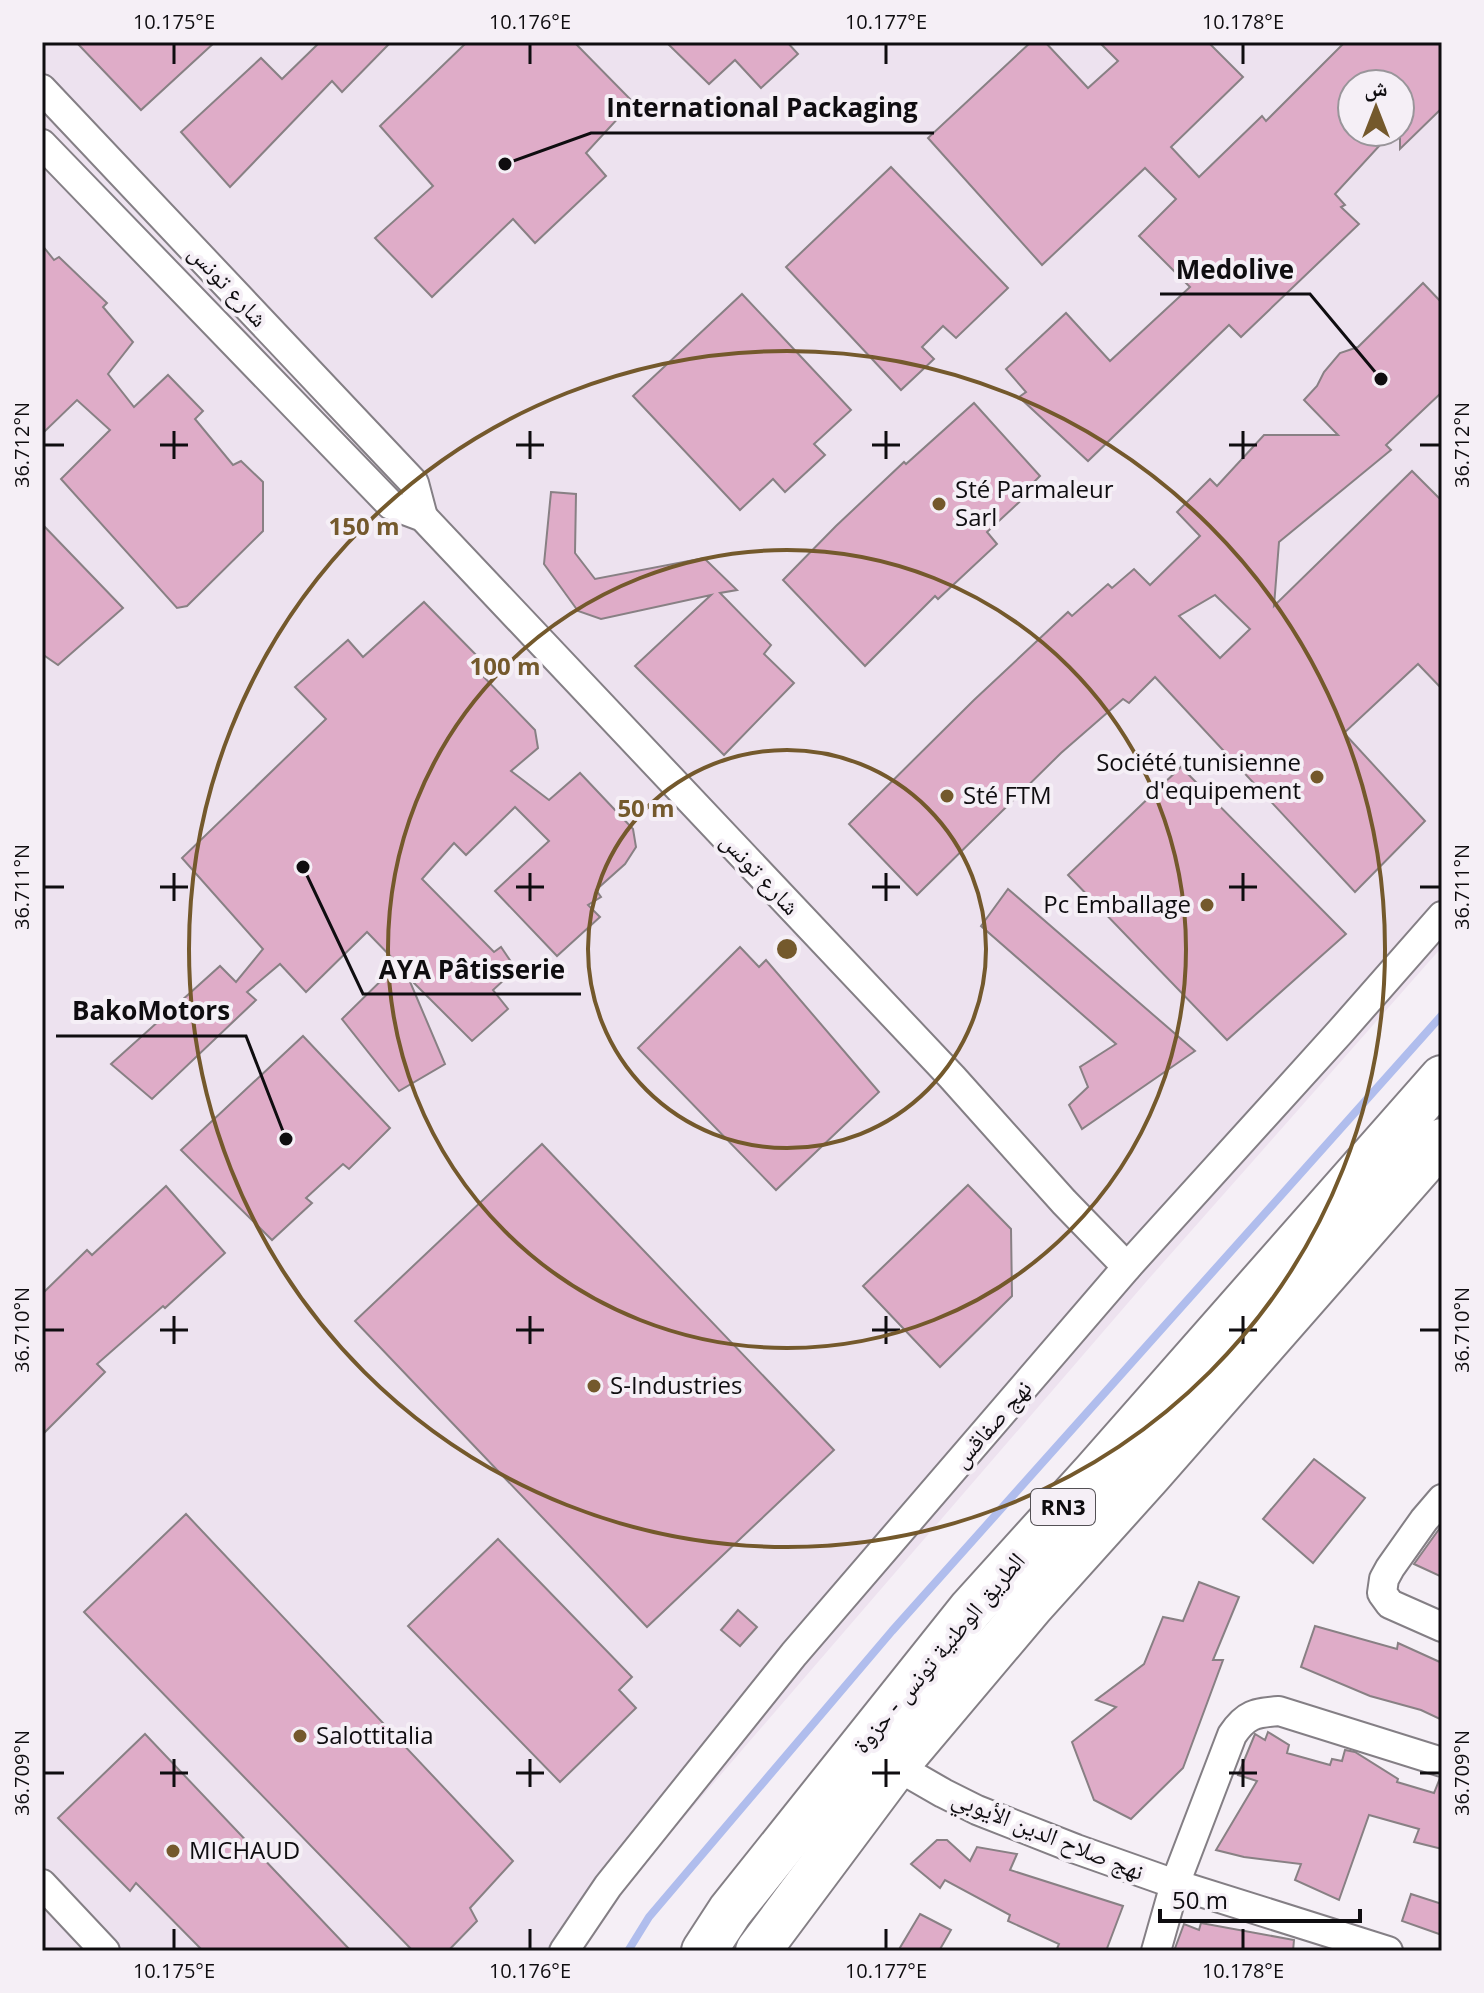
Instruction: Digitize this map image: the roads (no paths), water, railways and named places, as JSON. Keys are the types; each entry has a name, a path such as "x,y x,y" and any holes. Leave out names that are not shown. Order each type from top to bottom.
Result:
{"main road":[{"name":"الطريق الوطنية تونس - حزوة","path":"760,1951 878,1755 971,1609 1442,1078"},
{"name":"الطريق الوطنية تونس - حزوة","path":"704,1951 730,1911 878,1755 1031,1606 1442,1141"}],"street":[{"name":"شارع تونس","path":"42,89 414,483 423,517"},
{"name":"شارع تونس","path":"42,144 391,505 423,517 952,1077 1127,1267"},
{"name":"نهج صفاقس","path":"564,1951 608,1886 794,1654 1127,1267 1442,916"},
{"path":"1442,1499 1390,1568 1382,1593 1390,1604 1442,1627"},
{"path":"1156,1951 1175,1884 1232,1735 1243,1720 1260,1712 1279,1711 1442,1762"},
{"name":"نهج صلاح الدين الأيوبي","path":"878,1755 977,1810 1076,1849 1175,1884 1388,1951"},
{"path":"42,1884 105,1951"}],"waterway":[{"path":"628,1951 649,1917 892,1631 1442,1015"}],"place":[{"name":"International Packaging","path":"505,164"},
{"name":"Medolive","path":"1381,379"},
{"name":"Sté Parmaleur Sarl","path":"939,504"},
{"name":"Société tunisienne d'equipement","path":"1317,777"},
{"name":"Sté FTM","path":"947,796"},
{"name":"AYA Pâtisserie","path":"303,867"},
{"name":"Pc Emballage","path":"1207,905"},
{"name":"BakoMotors","path":"286,1139"},
{"name":"S-Industries","path":"594,1386"},
{"name":"Salottitalia","path":"300,1736"},
{"name":"MICHAUD","path":"173,1851"}]}
